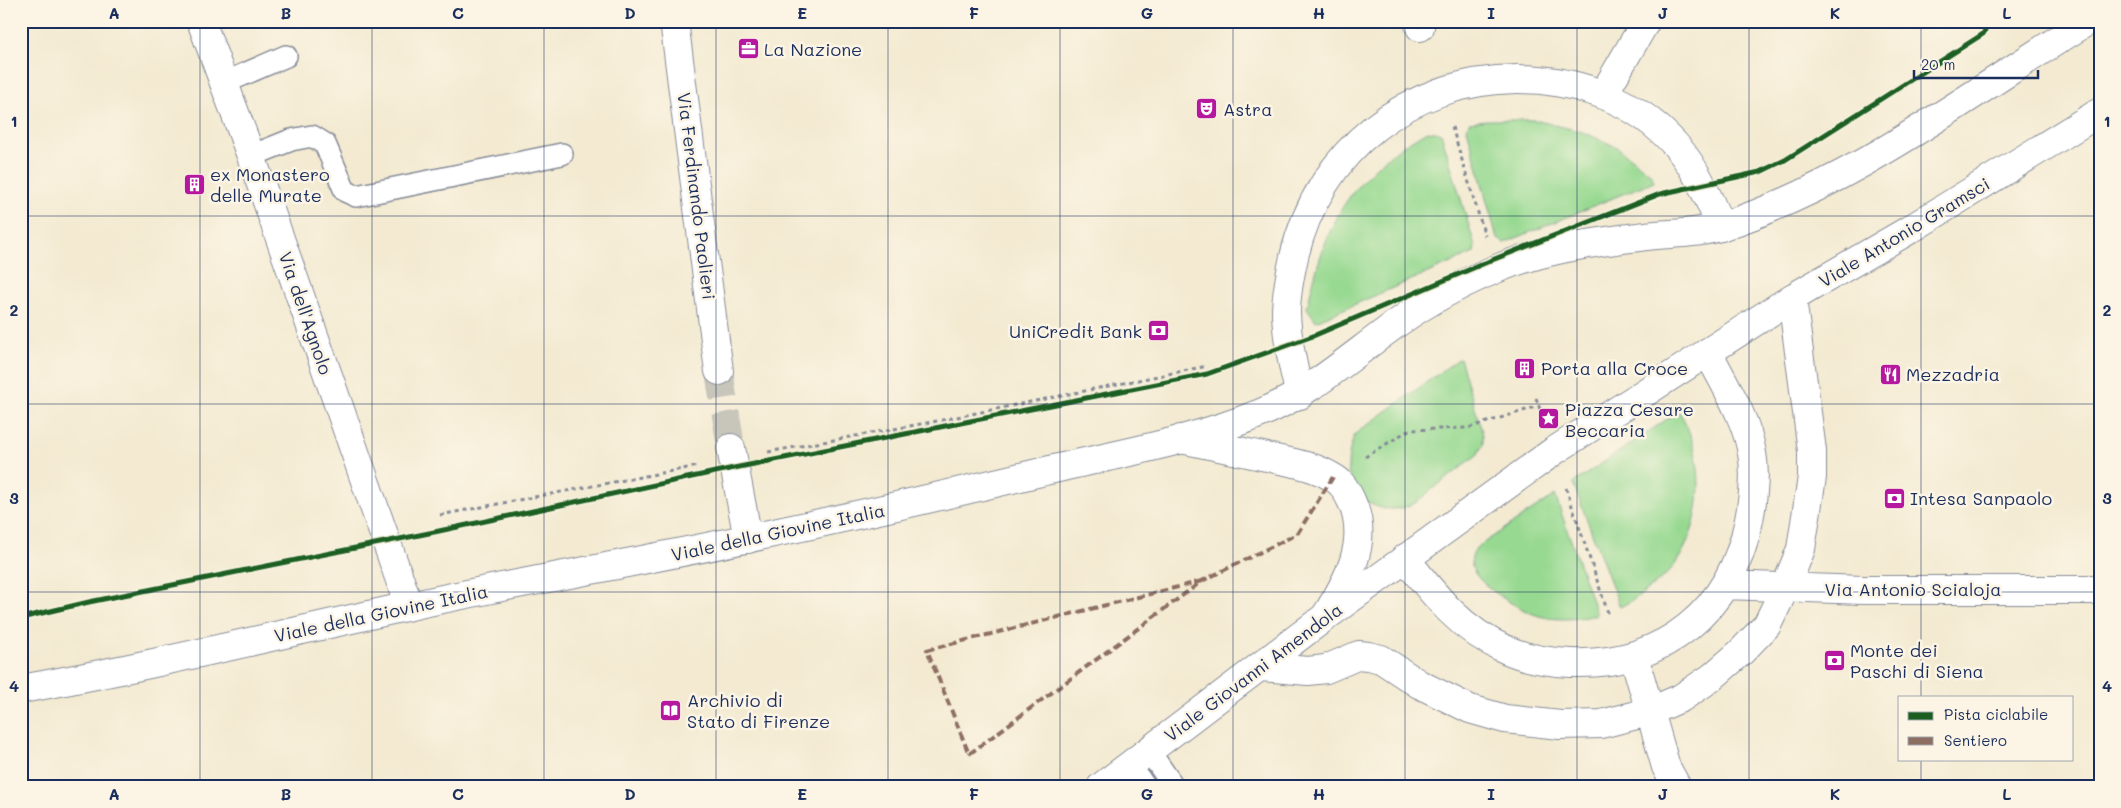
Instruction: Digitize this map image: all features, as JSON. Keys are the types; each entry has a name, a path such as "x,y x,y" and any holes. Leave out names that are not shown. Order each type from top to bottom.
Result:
{"street":[{"name":"Via dell'Agnolo","path":"201,21 251,156 409,606"},
{"name":"Via Ferdinando Paolieri","path":"674,21 719,371"},
{"path":"1603,95 1646,21"},
{"path":"1300,395 1288,344 1286,312 1289,283 1299,236 1325,181 1338,163 1363,137 1396,112 1419,99 1475,82 1502,79 1549,80 1603,95 1627,105 1651,121 1669,137 1685,156 1703,184 1721,227 1796,197 1888,150 2088,21"},
{"name":"Viale Antonio Gramsci","path":"1708,352 1792,298 1909,230 2100,112"},
{"name":"Viale della Giovine Italia","path":"21,688 104,674 409,606 748,539 891,508 1207,432 1262,412 1300,395 1331,374 1385,332 1428,303 1494,270 1552,250 1616,240 1704,231 1721,227"},
{"path":"1261,667 1308,672 1326,669 1359,656 1368,656 1381,659 1418,684 1462,705 1505,719 1560,725 1601,724 1649,712 1681,698 1711,678 1741,652 1767,624 1785,588 1801,549 1812,477 1809,424 1792,298"},
{"path":"1708,352 1742,420 1749,439 1754,466 1752,506 1743,545 1725,585 1707,610 1684,630 1661,645 1634,656 1584,663 1557,662 1531,657 1506,650 1477,634 1459,621 1405,558 1554,451 1708,352"},
{"path":"1180,439 1307,466 1333,477 1344,486 1355,508 1359,535 1351,571 1325,617"},
{"path":"732,454 748,539"},
{"name":"Viale Giovanni Amendola","path":"1101,787 1141,768 1261,667 1405,558"},
{"name":"Via Antonio Scialoja","path":"1725,585 1785,588 2100,590"},
{"path":"1634,656 1666,767 1677,787"}],"lane":[{"path":"224,83 286,56"},
{"path":"251,156 291,140 312,136 325,144 345,191 356,196 562,154"},
{"path":"1141,768 1174,787"}],"path":[{"path":"1451,125 1487,242"},
{"path":"440,514 732,454 946,419 1207,366"},
{"path":"1536,398 1542,415"},
{"path":"1333,477 1408,430 1468,428 1539,406"},
{"path":"1566,488 1608,613"}],"green space":[{"path":"1534,120 1580,131 1617,147 1651,174 1654,181 1504,243 1497,238 1467,129 1469,122"},
{"path":"1428,131 1441,133 1475,246 1474,253 1316,321 1307,308 1323,250 1337,217 1354,191 1376,167 1401,147"},
{"path":"1460,358 1483,435 1483,444 1478,454 1411,505 1396,509 1381,508 1362,498 1353,485 1348,471 1350,449 1355,434"},
{"path":"1679,411 1688,429 1698,467 1699,487 1693,527 1686,545 1672,569 1650,588 1620,607 1573,483"},
{"path":"1555,495 1597,615 1561,619 1546,618 1531,613 1511,603 1482,582 1472,567 1472,559 1476,548"}],"tunnel":[{"path":"719,371 731,448"}],"marked path":[{"path":"1418,21 1420,27"},
{"path":"1202,581 927,650 969,754 1202,581 1297,534 1333,477"}],"cycle path":[{"path":"21,618 89,602 439,531 734,468 1207,374 1313,336 1492,260 1660,194 1760,172 1785,160 1983,34 1990,21"}],"place":[{"name":"La Nazione","path":"748,49"},
{"name":"Astra","path":"1207,109"},
{"name":"ex Monastero delle Murate","path":"194,184"},
{"name":"UniCredit Bank","path":"1158,331"},
{"name":"Porta alla Croce","path":"1525,368"},
{"name":"Mezzadria","path":"1890,374"},
{"name":"Piazza Cesare Beccaria","path":"1549,419"},
{"name":"Intesa Sanpaolo","path":"1894,498"},
{"name":"Monte dei Paschi di Siena","path":"1834,660"},
{"name":"Archivio di Stato di Firenze","path":"671,710"}]}
